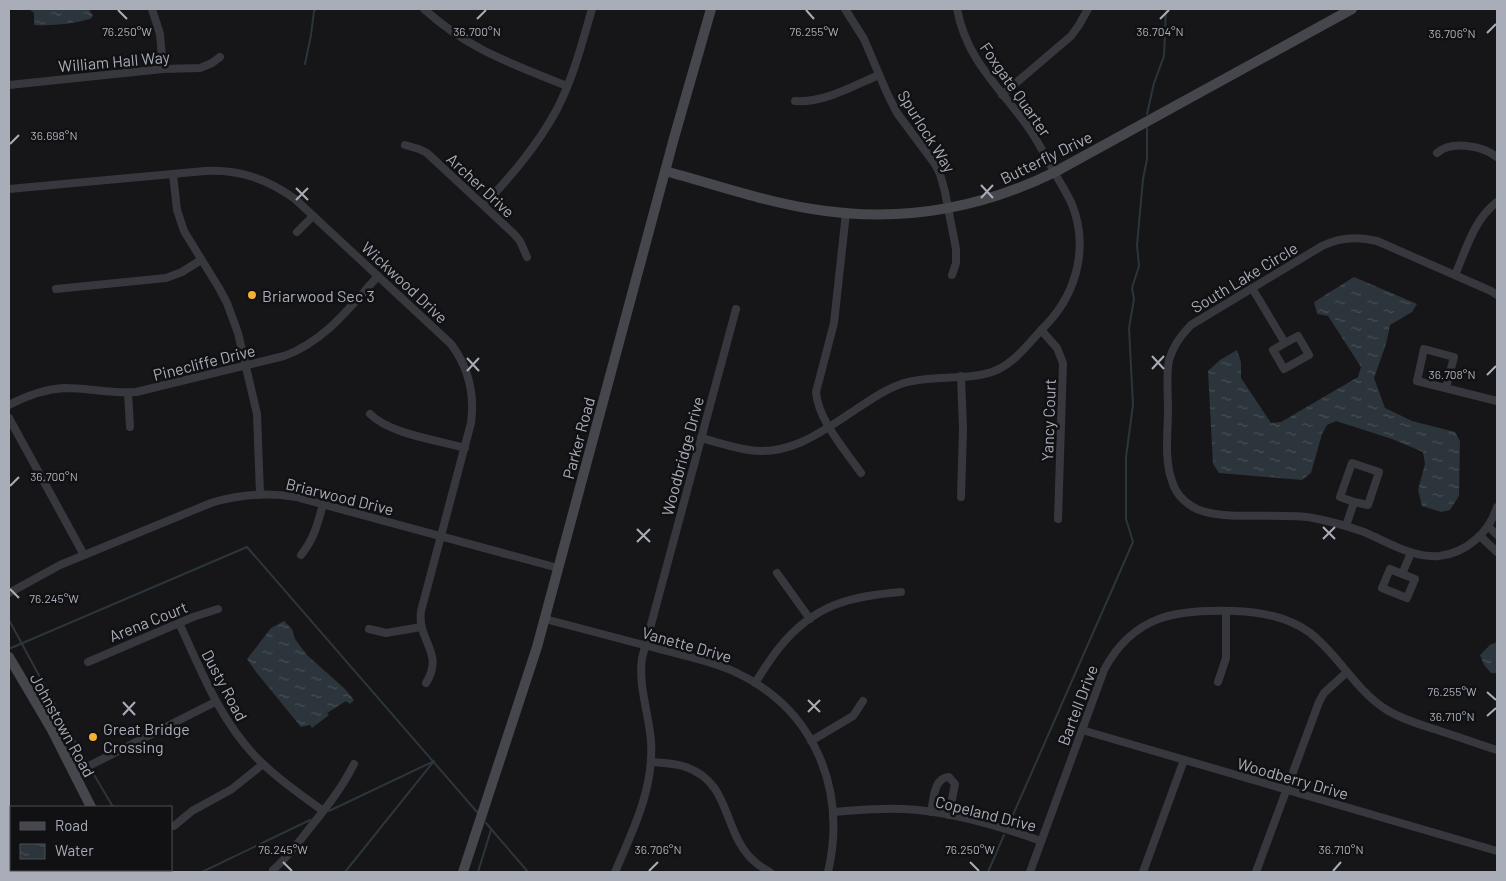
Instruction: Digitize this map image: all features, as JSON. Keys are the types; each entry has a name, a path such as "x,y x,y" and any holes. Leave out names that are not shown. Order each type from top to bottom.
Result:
{"street":[{"path":"152,9 160,34 163,69"},
{"path":"424,9 460,37 485,52 568,86"},
{"path":"484,205 518,168 557,109 568,86 592,9"},
{"name":"Parker Road","path":"463,872 516,713 545,618 665,171 711,9"},
{"name":"Spurlock Way","path":"845,9 864,39 898,113 935,164 940,174 949,209 957,256 952,275"},
{"name":"Foxgate Quarter","path":"701,438 738,448 768,451 795,446 809,440 890,388 918,380 980,375 1000,368 1010,361 1060,309 1069,292 1079,256 1078,230 1074,211 1066,193 1028,127 976,60 967,42 957,9"},
{"path":"1002,95 1071,36 1088,9"},
{"name":"Butterfly Drive","path":"665,171 792,205 846,214 902,214 949,209 1005,194 1054,172 1348,10"},
{"name":"William Hall Way","path":"9,85 163,69 200,68 220,57"},
{"path":"795,101 819,100 879,75"},
{"name":"Archer Drive","path":"405,145 419,148 427,153 484,205 520,241 527,257"},
{"path":"1437,153 1444,148 1452,146 1468,147 1481,148 1497,157"},
{"name":"Wickwood Drive","path":"9,190 217,170 255,177 278,187 295,199 447,338 463,362 470,378 473,405 465,448 421,611 421,627 434,662 433,672 426,683"},
{"path":"172,174 177,210 182,224 188,238 226,303 238,333 257,421 260,494"},
{"path":"1455,275 1479,222 1497,202"},
{"path":"846,214 834,323 816,392 819,409 861,473"},
{"path":"297,232 313,216"},
{"name":"South Lake Circle","path":"1497,295 1377,241 1357,237 1340,239 1331,242 1191,325 1177,341 1172,351 1168,370 1168,462 1172,481 1179,495 1186,503 1200,511 1209,514 1300,516 1327,521 1346,526 1411,552 1434,556 1448,554 1471,544 1488,527 1497,508"},
{"path":"56,289 166,278 182,272 201,260"},
{"name":"Pinecliffe Drive","path":"9,405 35,393 53,389 67,388 128,393 151,389 284,356 313,342 334,324 378,276"},
{"path":"1252,288 1286,343"},
{"name":"Woodbridge Drive","path":"615,872 644,802 650,778 651,741 641,673 646,646 736,308"},
{"name":"Yancy Court","path":"1041,330 1057,348 1064,363 1058,519"},
{"path":"1298,336 1309,355 1284,369 1273,350 1286,343 1298,336"},
{"path":"1446,388 1454,357 1424,349 1417,381 1446,388 1497,400"},
{"path":"961,376 963,429 961,497"},
{"path":"128,393 130,427"},
{"path":"370,414 390,428 465,448"},
{"path":"9,418 84,554"},
{"path":"1352,463 1379,472 1368,505 1354,502 1340,497 1352,463"},
{"name":"Briarwood Drive","path":"9,593 52,568 211,503 229,497 260,494 288,496 323,504 558,568"},
{"path":"1346,526 1354,502"},
{"path":"301,555 314,536 323,504"},
{"path":"1488,527 1497,535"},
{"path":"1480,536 1497,552"},
{"path":"1402,574 1411,552"},
{"path":"1390,569 1402,574 1415,579 1406,598 1382,588 1390,569"},
{"path":"778,573 810,618"},
{"path":"755,683 778,649 790,635 810,618 849,599 901,592"},
{"name":"Arena Court","path":"88,662 179,623 218,609"},
{"path":"1218,682 1226,658 1226,611"},
{"name":"Bartell Drive","path":"1030,872 1108,662 1133,633 1156,620 1180,612 1226,611 1265,613 1295,624 1320,641 1368,697 1389,711 1412,722 1497,750"},
{"name":"Vanette Drive","path":"545,618 716,664 734,671 773,696 788,710 811,741 827,777 834,812 834,835 828,872"},
{"name":"Dusty Road","path":"179,623 215,702 239,738 263,764 323,811"},
{"path":"369,628 386,633 421,627"},
{"name":"Johnstown Road","path":"9,657 52,729 91,806"},
{"path":"1256,872 1321,698 1347,672"},
{"path":"811,741 852,716 863,701"},
{"path":"75,773 215,702"},
{"name":"Woodberry Drive","path":"1082,730 1497,851"},
{"path":"1143,872 1184,760"},
{"path":"651,762 684,766 694,770 706,779 721,798 737,839 745,851 754,861 770,872"},
{"path":"174,826 192,811 232,789 263,764"},
{"path":"273,870 343,785 354,764"},
{"path":"931,812 937,784 943,778 949,777 955,784 949,815"},
{"name":"Copeland Drive","path":"834,812 881,809 931,812 1013,831 1041,841"}],"water":[{"path":"29,9 89,9 93,16 90,19 69,23 34,25 34,13"},
{"path":"1354,277 1417,304 1412,312 1390,325 1386,344 1374,378 1385,408 1412,421 1455,432 1460,441 1459,496 1450,510 1441,512 1422,506 1418,490 1425,464 1423,452 1392,439 1336,421 1327,425 1322,434 1311,473 1302,480 1219,473 1213,464 1208,371 1220,360 1237,350 1241,362 1241,378 1271,423 1281,422 1358,377 1361,367 1328,316 1317,314 1314,302"},
{"path":"284,621 292,629 295,639 307,655 345,689 354,700 350,704 346,701 327,713 329,715 312,728 310,725 301,727 247,659 271,628"},
{"path":"1497,642 1497,673 1491,673 1484,665 1480,655 1490,645"}],"waterway":[{"path":"305,64 314,11 316,9"},
{"path":"1147,114 1154,83 1164,56 1166,9"},
{"path":"1009,824 1133,542 1126,519 1126,457 1133,405 1129,328 1134,299 1132,288 1139,266 1137,245 1143,179 1147,159 1147,128"},
{"path":"11,648 247,547 477,812"},
{"path":"9,620 86,762"},
{"path":"345,872 434,761"},
{"path":"329,811 432,762"},
{"path":"93,773 112,806"},
{"path":"202,872 310,820"},
{"path":"486,823 528,872"},
{"path":"478,872 491,830"},
{"path":"988,872 1004,835"}],"place":[{"name":"Briarwood Sec 3","path":"252,295"},
{"name":"Great Bridge Crossing","path":"93,737"}]}
